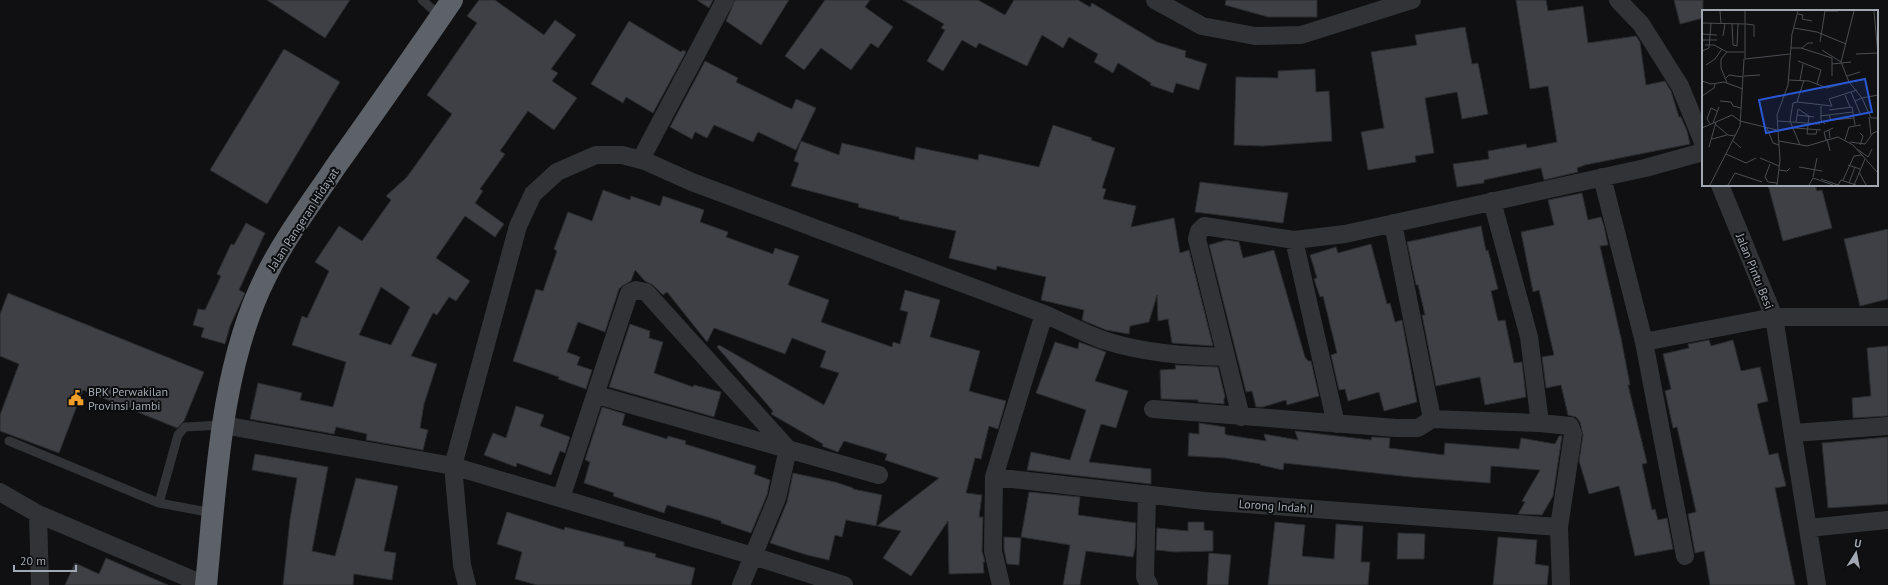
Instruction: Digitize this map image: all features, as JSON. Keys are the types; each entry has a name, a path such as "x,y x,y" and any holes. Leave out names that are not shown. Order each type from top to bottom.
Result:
{"highway":[{"name":"Jalan Pangeran Hidayat","path":"206,585 223,425 233,374 243,338 266,276 295,226 446,8"}],"street":[{"path":"641,159 725,0"},
{"path":"1155,0 1202,26 1255,36 1301,34 1412,0"},
{"path":"1618,0 1641,24 1680,86 1702,140"},
{"path":"1241,417 1198,239 1199,231 1204,226 1294,240 1345,234 1602,177 1702,152"},
{"path":"468,585 462,565 453,466 518,226 533,194 557,172 596,155 622,155 641,159 692,182 1044,314 1101,339 1155,352 1184,356 1226,357"},
{"path":"1602,177 1644,342 1685,556"},
{"name":"Jalan Pintu Besi","path":"1720,186 1774,317 1888,317"},
{"path":"1492,201 1529,337 1540,422"},
{"path":"1393,223 1432,419"},
{"path":"1294,240 1336,424"},
{"path":"561,498 597,395 629,293 636,290 646,292 788,448"},
{"path":"1001,585 993,551 994,477 1044,314"},
{"path":"1644,342 1774,317 1794,433 1817,585"},
{"path":"597,395 879,475"},
{"path":"1153,409 1336,424 1418,428 1432,419 1540,422 1570,426 1572,430 1559,527 1561,585"},
{"path":"223,425 453,466 753,556 844,585"},
{"path":"1794,433 1888,426"},
{"path":"740,585 777,498 788,448"},
{"name":"Lorong Indah I","path":"994,477 1204,501 1559,527"},
{"path":"0,492 38,514 206,585"},
{"path":"1147,494 1145,577 1149,585"},
{"path":"38,514 40,585"},
{"path":"1808,528 1888,520"}],"lane":[{"path":"422,0 446,8"},
{"path":"159,503 178,435 184,427 223,425"},
{"path":"9,440 159,503 213,513"}],"building":[{"path":"267,0 350,0 325,38"},
{"path":"479,0 495,0 544,35 555,20 576,35 551,69 558,73 552,81 577,98 554,130 528,111 500,151 505,154 480,189 483,191 475,203 504,224 495,237 465,216 436,258 470,281 456,301 449,297 437,315 433,313 411,356 437,364 424,404 420,428 428,430 423,450 366,440 367,434 336,427 334,434 250,419 258,383 302,393 300,400 333,407 346,362 292,345 302,316 307,318 329,271 315,262 339,226 362,241 391,200 386,196 407,177 452,114 427,95 477,23 467,16","holes":["381,287 410,307 391,345 359,335"]},
{"path":"697,0 713,0 709,8"},
{"path":"735,0 789,0 761,45 726,21"},
{"path":"825,0 870,0 865,7 893,27 878,48 871,43 851,70 821,48 804,70 785,56"},
{"path":"903,0 978,0 1005,15 1014,0 1078,0 1090,7 1092,3 1157,42 1186,51 1185,57 1207,64 1199,90 1176,83 1173,93 1150,85 1151,83 1118,63 1113,73 1094,62 1098,54 1069,37 1063,48 1042,35 1027,66 979,43 976,48 962,40 943,71 927,61 945,30 941,28 944,24"},
{"path":"1226,0 1317,0 1317,17 1268,17 1225,5"},
{"path":"1516,0 1546,0 1548,11 1583,6 1588,43 1636,36 1640,42 1646,85 1665,81 1671,91 1679,117 1681,117 1687,131 1690,144 1585,165 1577,168 1578,172 1544,180 1541,168 1484,180 1484,183 1457,187 1453,164 1489,159 1488,151 1526,144 1527,148 1557,142 1548,86 1530,89"},
{"path":"1674,0 1703,0 1702,18 1680,24"},
{"path":"629,21 681,52 683,50 686,52 653,113 626,97 623,103 591,84"},
{"path":"1465,27 1472,64 1478,63 1488,114 1462,119 1457,92 1425,98 1434,153 1415,156 1416,162 1368,170 1361,132 1384,128 1371,52 1417,45 1415,35"},
{"path":"284,49 340,82 267,204 210,170"},
{"path":"705,61 738,78 736,82 792,109 796,99 816,108 796,150 758,132 753,142 714,125 707,138 695,132 692,139 670,127"},
{"path":"1315,69 1316,92 1329,91 1332,141 1263,146 1234,145 1236,77 1278,78 1278,71"},
{"path":"1053,125 1092,138 1091,140 1115,148 1102,188 1106,189 1103,199 1136,206 1131,227 1174,218 1180,253 1189,250 1213,346 1172,343 1168,319 1158,321 1157,295 1149,322 1130,326 1129,334 1106,330 1082,320 1084,310 1041,300 1046,277 997,266 996,270 949,258 956,231 899,219 899,217 858,207 859,204 791,186 799,163 794,161 801,141 839,155 842,143 914,160 916,147 978,160 979,154 1039,167"},
{"path":"1200,182 1288,193 1283,223 1195,212"},
{"path":"1768,186 1815,186 1817,191 1822,190 1832,228 1783,241"},
{"path":"603,190 630,200 631,196 660,206 663,196 704,210 700,222 728,232 726,237 773,254 775,248 799,256 788,285 829,300 821,322 892,347 893,342 900,344 908,312 900,310 905,290 940,300 930,337 980,351 969,391 1006,401 998,429 989,426 981,459 975,458 966,493 982,495 979,517 983,517 982,551 985,562 983,562 984,573 949,574 948,521 911,576 883,558 901,531 877,526 939,478 885,460 887,454 844,441 838,452 822,446 823,444 771,414 773,411 717,347 719,345 824,405 839,373 820,367 826,351 792,338 785,354 714,328 707,342 667,292 663,295 653,285 645,281 635,270 631,281 619,289 605,332 578,322 567,352 580,357 577,365 592,370 586,389 558,379 559,377 513,361 536,289 543,291 557,251 554,249 568,212 592,221"},
{"path":"1582,193 1588,220 1601,217 1604,226 1608,245 1600,246 1621,338 1630,385 1628,385 1647,463 1642,464 1652,510 1655,509 1658,520 1667,518 1673,549 1635,556 1619,486 1589,494 1579,461 1583,435 1580,422 1576,417 1568,415 1561,385 1546,388 1542,357 1554,355 1539,290 1533,292 1521,232 1554,225 1548,200"},
{"path":"246,223 265,233 239,290 245,293 230,326 225,344 201,337 204,328 193,325 198,309 205,310 221,276 217,274 231,244 234,245"},
{"path":"1481,226 1486,251 1488,250 1498,289 1491,291 1498,321 1505,320 1514,363 1522,362 1526,397 1485,405 1480,377 1436,386 1422,315 1425,315 1418,285 1416,285 1407,242"},
{"path":"1888,229 1888,299 1860,306 1844,239"},
{"path":"1226,240 1239,242 1243,258 1274,250 1305,357 1308,361 1311,361 1319,396 1287,405 1286,400 1263,407 1256,407 1252,391 1246,392 1209,245"},
{"path":"1371,244 1387,304 1390,303 1395,322 1402,320 1417,402 1384,411 1379,392 1348,401 1345,389 1339,390 1331,355 1337,353 1323,296 1320,297 1314,279 1317,278 1310,255 1336,247 1338,253"},
{"path":"8,293 204,372 184,421 177,428 83,390 59,453 0,431 0,415 19,364 0,356 0,314"},
{"path":"630,324 650,331 649,338 663,342 654,373 693,387 694,385 721,392 714,417 609,387"},
{"path":"1709,340 1711,346 1733,340 1741,371 1760,367 1768,401 1757,404 1769,455 1778,453 1786,486 1775,488 1795,585 1710,585 1704,551 1695,553 1688,514 1696,512 1677,427 1673,428 1665,391 1671,389 1663,354 1689,348 1688,344"},
{"path":"1055,342 1078,349 1079,342 1106,352 1095,381 1128,391 1116,428 1101,424 1089,462 1151,469 1151,484 1027,470 1031,452 1070,460 1086,410 1036,393"},
{"path":"1888,346 1888,416 1853,418 1852,398 1871,396 1867,348"},
{"path":"1175,365 1218,367 1225,397 1224,404 1198,402 1198,400 1161,399 1160,370 1176,369"},
{"path":"516,406 544,415 540,426 570,437 565,453 560,451 551,475 517,463 516,467 484,455 493,433 506,438"},
{"path":"602,407 625,414 622,425 667,439 668,436 686,441 685,444 756,466 754,474 770,480 767,495 751,533 721,523 721,521 667,505 664,513 613,496 614,493 584,483 590,462 585,460"},
{"path":"1199,423 1225,427 1225,434 1227,435 1266,441 1264,434 1298,440 1295,431 1371,440 1372,437 1390,438 1389,448 1444,455 1445,443 1519,449 1521,438 1555,444 1559,436 1562,436 1553,496 1542,515 1518,514 1525,502 1522,501 1540,470 1491,466 1490,483 1411,477 1284,463 1283,470 1260,465 1261,464 1225,458 1188,456 1189,433 1199,434"},
{"path":"1888,437 1888,504 1828,508 1822,443"},
{"path":"255,454 328,467 312,551 335,556 356,478 398,486 384,551 396,553 392,580 354,574 353,585 283,585 290,519 297,478 252,470"},
{"path":"793,473 835,482 853,489 882,495 876,526 846,520 842,537 835,535 829,560 807,555 770,543 787,502"},
{"path":"1029,492 1080,497 1078,515 1136,523 1135,548 1133,557 1086,551 1080,585 1063,585 1070,545 1021,537"},
{"path":"507,512 564,530 565,527 624,542 624,546 656,554 655,557 695,568 691,585 537,585 515,579 522,552 497,544"},
{"path":"1188,522 1204,522 1204,530 1213,531 1213,551 1175,552 1156,550 1157,528 1188,531"},
{"path":"1275,522 1305,525 1302,556 1334,559 1336,524 1363,526 1361,562 1370,562 1368,585 1268,585"},
{"path":"1398,533 1425,534 1424,559 1397,559"},
{"path":"1004,537 1021,538 1019,565 1007,564 1004,550"},
{"path":"1498,537 1537,540 1535,564 1549,566 1547,585 1493,585"},
{"path":"1209,553 1231,555 1228,585 1207,585"},
{"path":"106,558 168,585 65,585 75,563 99,574"}],"place":[{"name":"BPK Perwakilan Provinsi Jambi","path":"76,398"}]}
